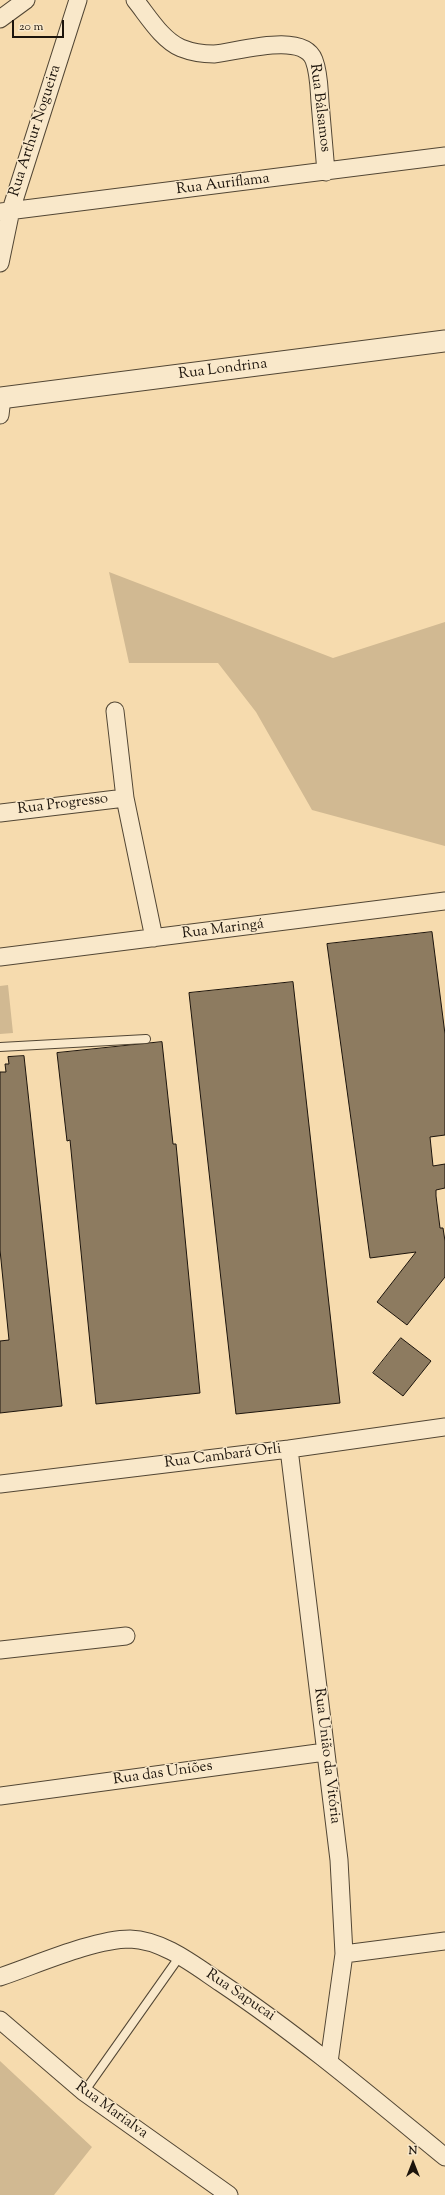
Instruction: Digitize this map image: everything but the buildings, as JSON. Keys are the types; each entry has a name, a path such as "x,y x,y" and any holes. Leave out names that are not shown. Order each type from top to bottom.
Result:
{"street":[{"path":"0,19 26,0"},
{"name":"Rua Arthur Nogueira","path":"0,264 5,211 78,0"},
{"name":"Rua Bálsamos","path":"135,0 166,38 180,47 194,52 213,54 280,44 298,46 307,50 314,59 318,77 326,172"},
{"name":"Rua Auriflama","path":"5,211 445,156"},
{"name":"Rua Londrina","path":"1,404 445,341"},
{"path":"115,711 126,798 154,938"},
{"name":"Rua Progresso","path":"0,813 126,798"},
{"name":"Rua Maringá","path":"0,957 445,901"},
{"name":"Rua Cambará Orli","path":"0,1484 289,1449 445,1427"},
{"name":"Rua União da Vitória","path":"289,1449 339,1860 344,1954 329,2062"},
{"path":"0,1650 126,1636"},
{"name":"Rua das Uniões","path":"0,1796 326,1752"},
{"name":"Rua Sapucai","path":"0,1977 114,1940 146,1941 180,1956 273,2018 445,2157"},
{"path":"344,1954 445,1941"},
{"name":"Rua Marialva","path":"0,2020 84,2092 229,2195"}],"lane":[{"path":"0,1047 146,1039"},
{"path":"84,2092 180,1956"}],"shaded area":[{"path":"109,572 333,658 445,622 445,846 312,810 256,712 218,663 129,663"},
{"path":"8,985 13,1033 0,1034 0,986"},
{"path":"0,2061 92,2147 54,2195 0,2195"}]}
